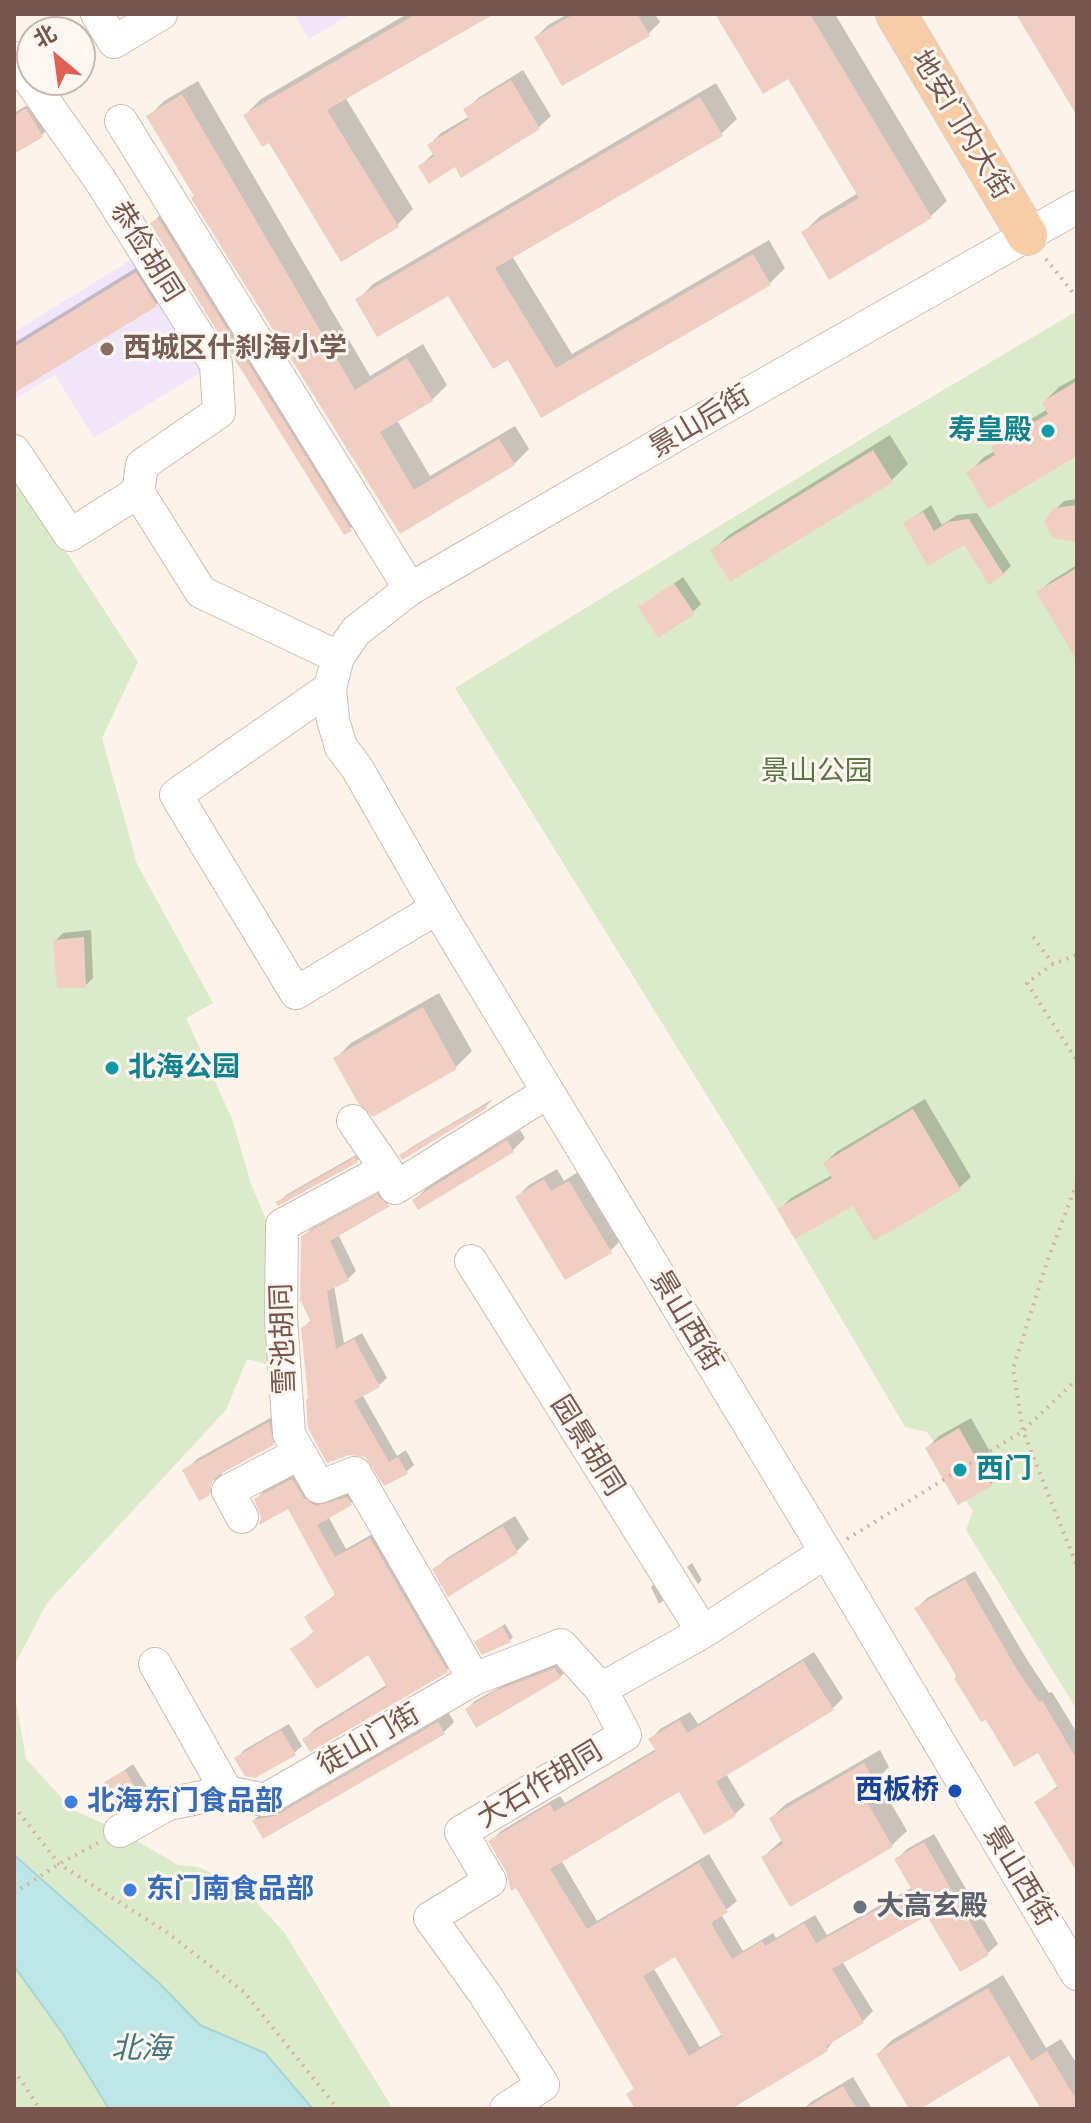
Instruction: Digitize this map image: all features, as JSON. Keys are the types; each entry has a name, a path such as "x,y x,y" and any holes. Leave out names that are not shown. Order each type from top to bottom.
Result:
{"main road":[{"name":"地安门内大街","path":"896,14 1027,235"}],"street":[{"path":"97,14 114,42 161,14"},
{"name":"恭俭胡同","path":"14,58 100,180 216,364 219,412 142,465 138,492"},
{"path":"121,121 410,589"},
{"name":"景山后街","path":"338,657 356,631 410,589 1077,207"},
{"path":"14,451 70,535 138,492 201,592 338,657"},
{"name":"景山西街","path":"338,657 330,688 333,720 341,747 357,768 437,908 1077,1974"},
{"path":"330,688 176,795 296,993 437,908"},
{"path":"353,1121 386,1169 395,1188 548,1092"},
{"name":"雪池胡同","path":"386,1169 282,1225 281,1318 289,1434 319,1487 355,1473 474,1679"},
{"name":"园景胡同","path":"471,1261 703,1632"},
{"path":"242,1517 228,1491 300,1453"},
{"path":"601,1689 703,1632 826,1552"},
{"name":"徒山门街","path":"120,1831 168,1804 227,1792 265,1800 474,1679 561,1645 601,1689"},
{"path":"155,1664 227,1792"},
{"name":"大石作胡同","path":"506,2109 543,2085 484,1993 430,1918 490,1881 461,1832 625,1735 601,1689"}],"path":[{"path":"1027,235 1077,298"},
{"path":"1033,937 1053,964"},
{"path":"1077,955 1053,964 1027,983 1077,1061"},
{"path":"1077,1183 1048,1259 1013,1369 1023,1431 1077,1566"},
{"path":"826,1552 1023,1431 1077,1379"},
{"path":"14,1806 59,1864 165,1931 244,1992 338,2109"},
{"path":"14,1893 120,1831"},
{"path":"14,2070 40,2109"}],"shaded area":[{"path":"294,14 351,14 309,39"},
{"name":"西城区什刹海小学","path":"142,253 211,366 94,438 55,375 15,399 14,332"}],"green space":[{"name":"景山公园","path":"1077,311 1077,1710 966,1530 973,1511 966,1501 958,1505 925,1448 934,1442 927,1432 905,1427 777,1209 455,688"},
{"name":"北海公园","path":"14,472 138,662 102,738 137,864 213,1003 186,1018 232,1119 251,1184 270,1229 274,1366 247,1359 226,1410 47,1603 14,1666"},
{"path":"14,1690 26,1759 73,1810 120,1831 178,1865 198,1867 241,1886 284,1932 393,2109 14,2109"}],"water":[{"name":"北海","path":"14,1855 159,1983 200,2025 265,2053 313,2109 109,2109 63,2034 14,1966"}],"building":[{"path":"416,14 494,14 327,110 399,227 341,262 269,143 262,147 243,115"},
{"path":"574,14 637,14 650,36 562,86 534,37"},
{"path":"715,14 810,14 932,218 829,280 801,232 859,198 788,79 763,94"},
{"path":"1016,14 1077,14 1077,116"},
{"path":"511,80 540,129 461,178 455,167 429,184 418,166 434,156 427,145 469,119 463,109"},
{"path":"182,94 355,390 407,358 433,401 380,432 414,490 499,439 515,465 400,534 191,198 194,196 146,116"},
{"path":"700,97 723,136 495,268 556,368 753,254 771,285 541,418 508,360 493,369 448,296 377,337 355,299"},
{"path":"26,108 43,137 14,154 14,116"},
{"path":"158,218 352,531 344,535 150,223"},
{"path":"136,272 157,306 14,393 14,347"},
{"name":"寿皇殿","path":"1077,381 1077,456 988,509 966,472 995,455 991,447 1048,414 1042,402"},
{"path":"873,450 893,482 730,582 710,550"},
{"path":"1077,505 1077,542 1053,538 1044,522 1054,508"},
{"path":"923,512 934,531 948,522 969,519 1004,575 989,585 964,545 928,566 903,523"},
{"path":"1077,568 1077,661 1036,592"},
{"path":"674,583 695,614 658,638 638,607"},
{"path":"84,937 86,988 57,988 53,940"},
{"path":"423,1007 457,1069 373,1117 358,1103 333,1058"},
{"path":"485,1105 487,1108 402,1160 399,1155"},
{"path":"913,1109 961,1190 874,1241 853,1206 795,1239 777,1209 832,1178 823,1163"},
{"path":"507,1140 514,1152 418,1210 412,1200"},
{"path":"355,1157 358,1162 278,1206 276,1202"},
{"path":"544,1179 551,1191 569,1181 612,1253 565,1280 515,1197"},
{"path":"377,1195 390,1206 330,1241 349,1281 327,1291 336,1349 354,1339 380,1387 354,1401 389,1462 398,1457 408,1474 384,1486 365,1457 349,1455 327,1463 308,1428 301,1328 311,1322 300,1300 301,1236"},
{"path":"269,1422 274,1445 218,1475 212,1482 210,1495 199,1501 182,1470"},
{"name":"西门","path":"959,1428 992,1486 958,1505 925,1448"},
{"path":"292,1479 303,1497 316,1506 347,1497 352,1505 317,1525 335,1557 370,1538 448,1672 310,1752 302,1739 387,1687 368,1655 317,1689 290,1649 314,1633 304,1617 335,1595 288,1509 259,1525 261,1517 254,1499"},
{"path":"503,1526 518,1553 448,1597 432,1569"},
{"path":"965,1579 1016,1668 1039,1702 1042,1700 1077,1760 1077,1872 1034,1802 1058,1788 1038,1753 1014,1767 986,1720 981,1722 954,1678 957,1676 914,1608"},
{"path":"502,1626 511,1642 482,1655 474,1642"},
{"path":"803,1661 834,1710 716,1782 736,1816 704,1835 679,1792 550,1869 587,1929 699,1863 728,1912 711,1923 732,1959 762,1941 765,1946 804,1923 816,1943 912,1890 894,1859 924,1842 989,1955 960,1972 927,1916 832,1969 864,2023 826,2046 828,2051 731,2109 635,2109 626,2094 634,2089 516,1888 511,1891 506,1871 488,1841 550,1804 554,1812 656,1751 648,1739 680,1720 687,1733","holes":["675,1957 722,2036 689,2056 643,1976"]},
{"path":"555,1668 561,1678 476,1728 465,1709 495,1691"},
{"path":"438,1722 445,1734 263,1839 252,1820 275,1816"},
{"path":"281,1730 296,1755 255,1778 245,1776 234,1758"},
{"path":"864,1763 876,1783 861,1792 893,1847 790,1907 761,1857 783,1844 769,1818"},
{"path":"125,1770 141,1797 120,1809 104,1782"},
{"path":"988,1988 1031,2061 1047,2051 1077,2101 1077,2109 1041,2109 1009,2056 920,2109 909,2109 876,2054"},
{"path":"843,2086 857,2109 804,2109"}],"place":[{"name":"西城区什刹海小学","path":"107,349"},
{"name":"寿皇殿","path":"1048,431"},
{"name":"北海公园","path":"112,1068"},
{"name":"西门","path":"960,1470"},
{"name":"西板桥","path":"955,1791"},
{"name":"北海东门食品部","path":"71,1802"},
{"name":"东门南食品部","path":"130,1890"},
{"name":"大高玄殿","path":"860,1907"}]}
